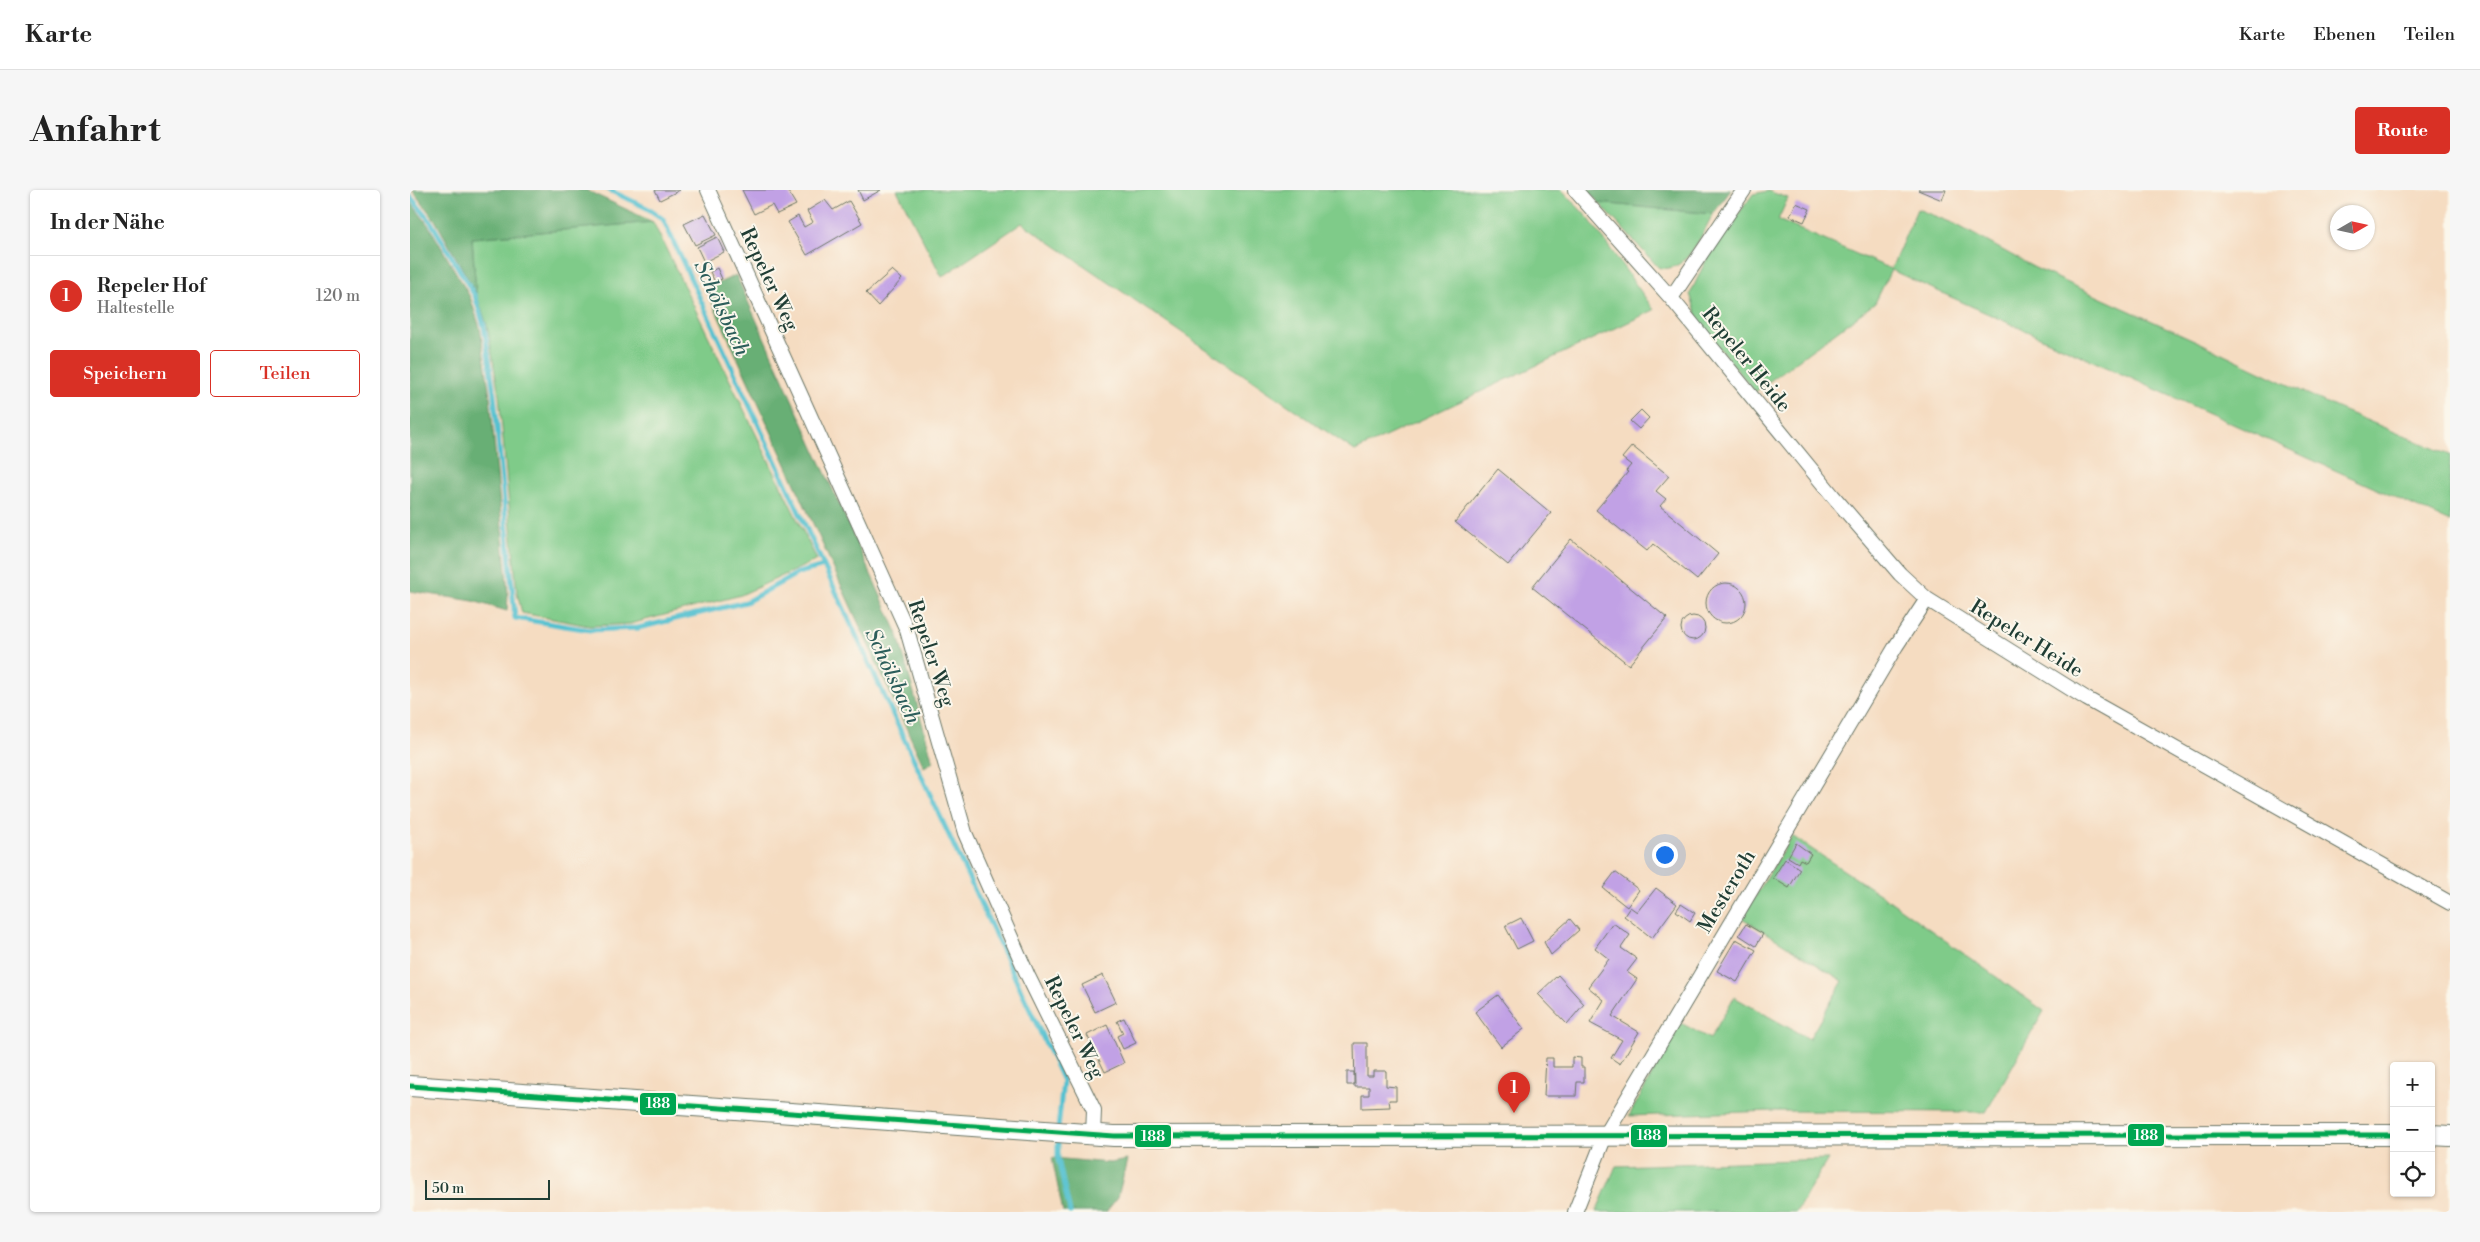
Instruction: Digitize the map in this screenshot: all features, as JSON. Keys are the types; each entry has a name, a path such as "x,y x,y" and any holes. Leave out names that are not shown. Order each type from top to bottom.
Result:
{"main road":[{"path":"410,1086 1093,1135 2390,1135"},
{"path":"2435,1135 2450,1136"}],"street":[{"name":"Repeler Weg","path":"708,190 907,630 965,833 1028,976 1094,1110 1093,1135"},
{"name":"Repeler Heide","path":"1575,190 1671,298 1833,496 1900,574 1927,599 2087,699 2450,903"},
{"path":"1671,298 1744,190"},
{"name":"Mesteroth","path":"1575,1212 1605,1136 1896,646 1927,599"}],"green space":[{"path":"412,190 586,190 653,222 472,238 476,293 435,220"},
{"path":"897,190 1562,190 1589,219 1654,310 1355,451 1022,223 942,277"},
{"path":"1587,190 1731,190 1713,214 1599,203"},
{"path":"1768,191 1788,198 1778,220 1891,269 1917,209 1955,224 2035,268 2203,344 2337,408 2450,455 2450,522 1891,270 1875,303 1755,392 1700,324 1690,294 1709,254 1753,194"},
{"path":"410,201 429,226 470,297 480,328 490,397 508,594 507,611 473,601 410,591"},
{"path":"1599,203 1713,214 1698,242 1686,259 1678,265 1669,268 1659,268"},
{"path":"653,222 817,560 741,595 630,624 590,626 522,613 517,593 499,395 487,325 476,293 472,238"},
{"path":"736,275 897,632 933,762 924,767 706,289"},
{"path":"1792,836 1890,901 2044,1011 1986,1112 1774,1111 1629,1116 1681,1023 1710,1039 1734,997 1809,1039 1843,981 1742,918"},
{"path":"1052,1158 1110,1163 1127,1160 1118,1197 1106,1212 1063,1212"},
{"path":"1828,1159 1796,1212 1596,1212 1616,1166"}],"building":[{"path":"655,190 680,190 660,200"},
{"path":"742,190 787,190 796,205 777,214 772,205 754,214"},
{"path":"858,190 881,190 863,200"},
{"path":"1918,190 1946,190 1942,200"},
{"path":"825,200 833,210 849,201 862,223 807,255 788,222 798,216 804,227 813,222 807,211"},
{"path":"1796,203 1810,209 1804,222 1790,216"},
{"path":"705,214 716,235 695,245 684,224"},
{"path":"717,237 724,252 704,262 697,247"},
{"path":"717,268 722,279 715,282 710,272"},
{"path":"892,270 902,279 878,306 866,293"},
{"path":"1641,410 1649,418 1639,429 1630,421"},
{"path":"1632,446 1669,476 1656,491 1666,499 1660,506 1718,554 1697,580 1653,544 1647,551 1596,510 1628,472 1626,471 1631,465 1622,458"},
{"path":"1498,469 1551,513 1508,565 1455,522"},
{"path":"1571,539 1667,618 1629,665 1532,587"},
{"path":"1726,583 1740,589 1746,603 1740,617 1726,623 1712,617 1706,603 1712,589"},
{"path":"1693,616 1702,619 1705,628 1702,637 1693,640 1684,637 1681,628 1684,619"},
{"path":"1796,843 1811,854 1806,862 1800,859 1798,863 1788,857"},
{"path":"1785,859 1800,869 1789,888 1773,878"},
{"path":"1615,872 1639,890 1627,907 1603,888"},
{"path":"1656,888 1677,904 1652,938 1624,916 1630,907 1637,912"},
{"path":"1681,904 1695,913 1690,921 1676,911"},
{"path":"1521,918 1533,941 1517,949 1505,926"},
{"path":"1570,919 1579,930 1551,955 1544,942"},
{"path":"1613,923 1630,935 1621,948 1637,959 1627,972 1637,979 1612,1016 1639,1032 1620,1064 1611,1058 1622,1040 1590,1023 1604,1000 1588,987 1609,959 1595,948"},
{"path":"1746,924 1763,934 1756,946 1739,935"},
{"path":"1736,939 1756,950 1737,982 1717,971"},
{"path":"1103,975 1116,1002 1095,1012 1082,985"},
{"path":"1558,975 1584,1004 1567,1024 1538,994"},
{"path":"1498,995 1524,1029 1501,1047 1475,1012"},
{"path":"1124,1018 1136,1043 1123,1049 1117,1036 1123,1033 1117,1021"},
{"path":"1107,1025 1124,1063 1105,1072 1087,1035"},
{"path":"1354,1043 1367,1043 1367,1076 1373,1076 1373,1071 1386,1071 1386,1086 1396,1087 1396,1100 1389,1100 1390,1107 1362,1108 1362,1095 1369,1095 1369,1087 1355,1087"},
{"path":"1572,1057 1581,1058 1581,1067 1584,1067 1584,1082 1577,1082 1576,1096 1544,1096 1546,1058 1553,1058 1553,1067 1572,1067"},
{"path":"1347,1072 1354,1072 1354,1085 1347,1085"}],"waterway":[{"name":"Schölsbach","path":"609,190 647,208 663,219 1063,1081 1058,1129"},
{"path":"410,196 431,222 475,296 484,326 494,394 515,618 590,630 638,628 746,602 798,573 824,566"},
{"name":"Schölsbach","path":"1058,1137 1058,1159 1070,1212"}],"transit line":[{"name":"188","path":"410,1086 1114,1136 2390,1135"}],"place":[{"name":"Repeler Hof","path":"1514,1113"}]}
